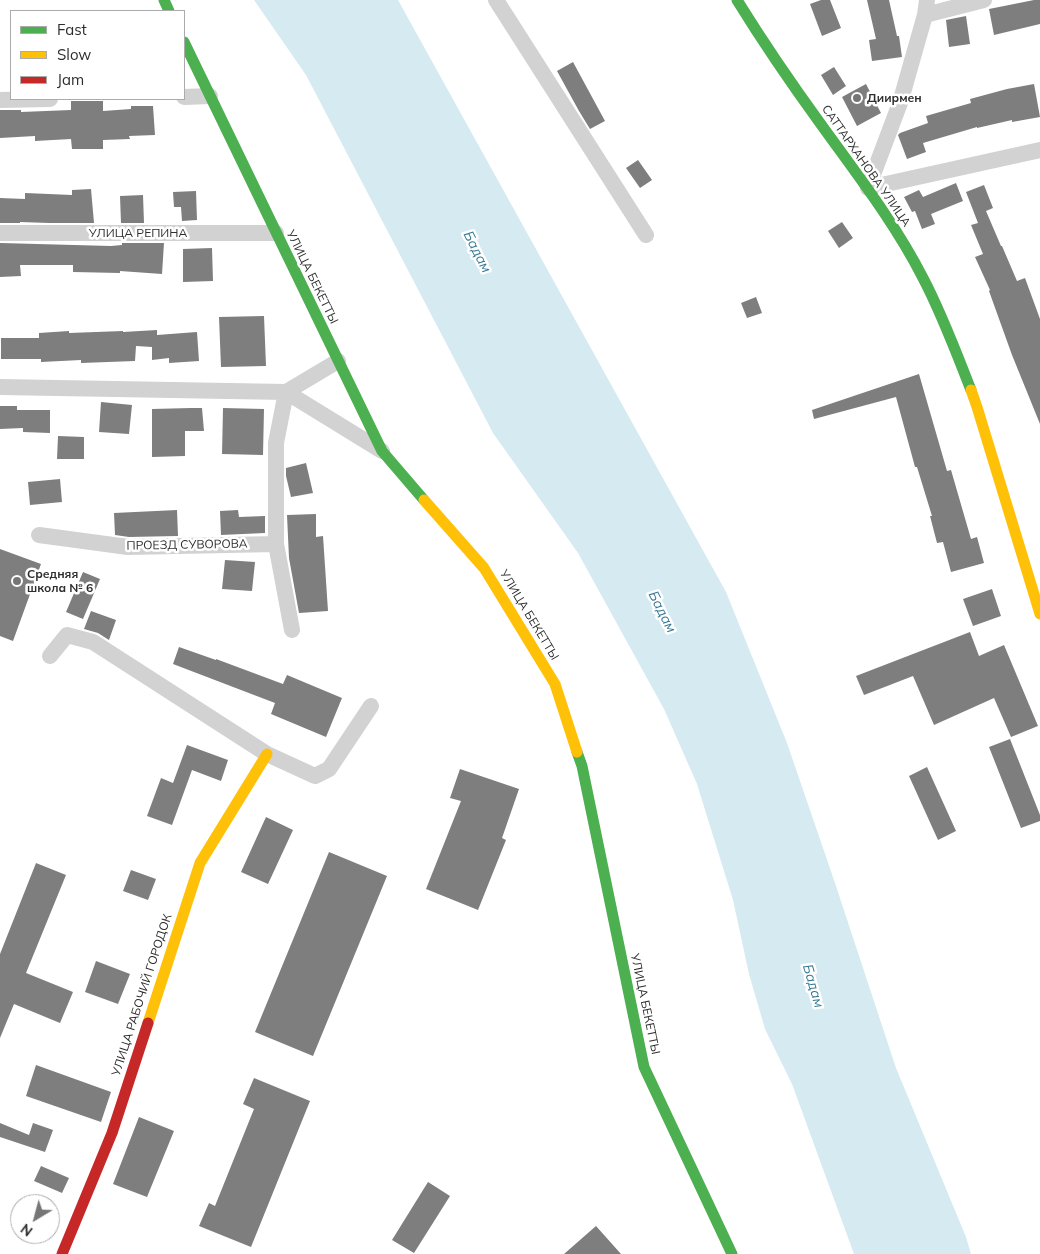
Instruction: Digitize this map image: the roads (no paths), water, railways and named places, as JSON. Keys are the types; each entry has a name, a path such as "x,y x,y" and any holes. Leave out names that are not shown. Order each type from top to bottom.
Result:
{"street":[{"path":"496,0 646,235"},
{"name":"САТТАРХАНОВА УЛИЦА","path":"738,0 769,51 868,188 922,277 949,332 977,406 1040,614"},
{"path":"868,188 900,104 926,8 984,0"},
{"name":"УЛИЦА БЕКЕТТЫ","path":"185,44 382,451 484,568 555,684 582,766 644,1066 732,1254"},
{"path":"185,97 210,96"},
{"path":"868,188 1040,150"},
{"name":"УЛИЦА РЕПИНА","path":"0,233 276,234"},
{"path":"292,630 276,544 276,443 286,392 338,361"},
{"path":"0,386 286,392 382,451"},
{"name":"ПРОЕЗД СУВОРОВА","path":"39,535 128,547 276,544"},
{"path":"50,656 67,635 93,642 267,754 315,776 329,769 371,706"},
{"name":"УЛИЦА РАБОЧИЙ ГОРОДОК","path":"62,1254 112,1132 200,863 267,754"}],"water":[{"name":"Бадам","path":"254,0 398,0 726,592 787,743 896,1068 966,1237 971,1254 854,1254 792,1084 765,1029 749,974 733,900 697,784 664,709 578,553 493,433 306,75"}],"place":[{"name":"Диирмен","path":"857,98"},
{"name":"Средняя школа № 6","path":"17,581"}]}
